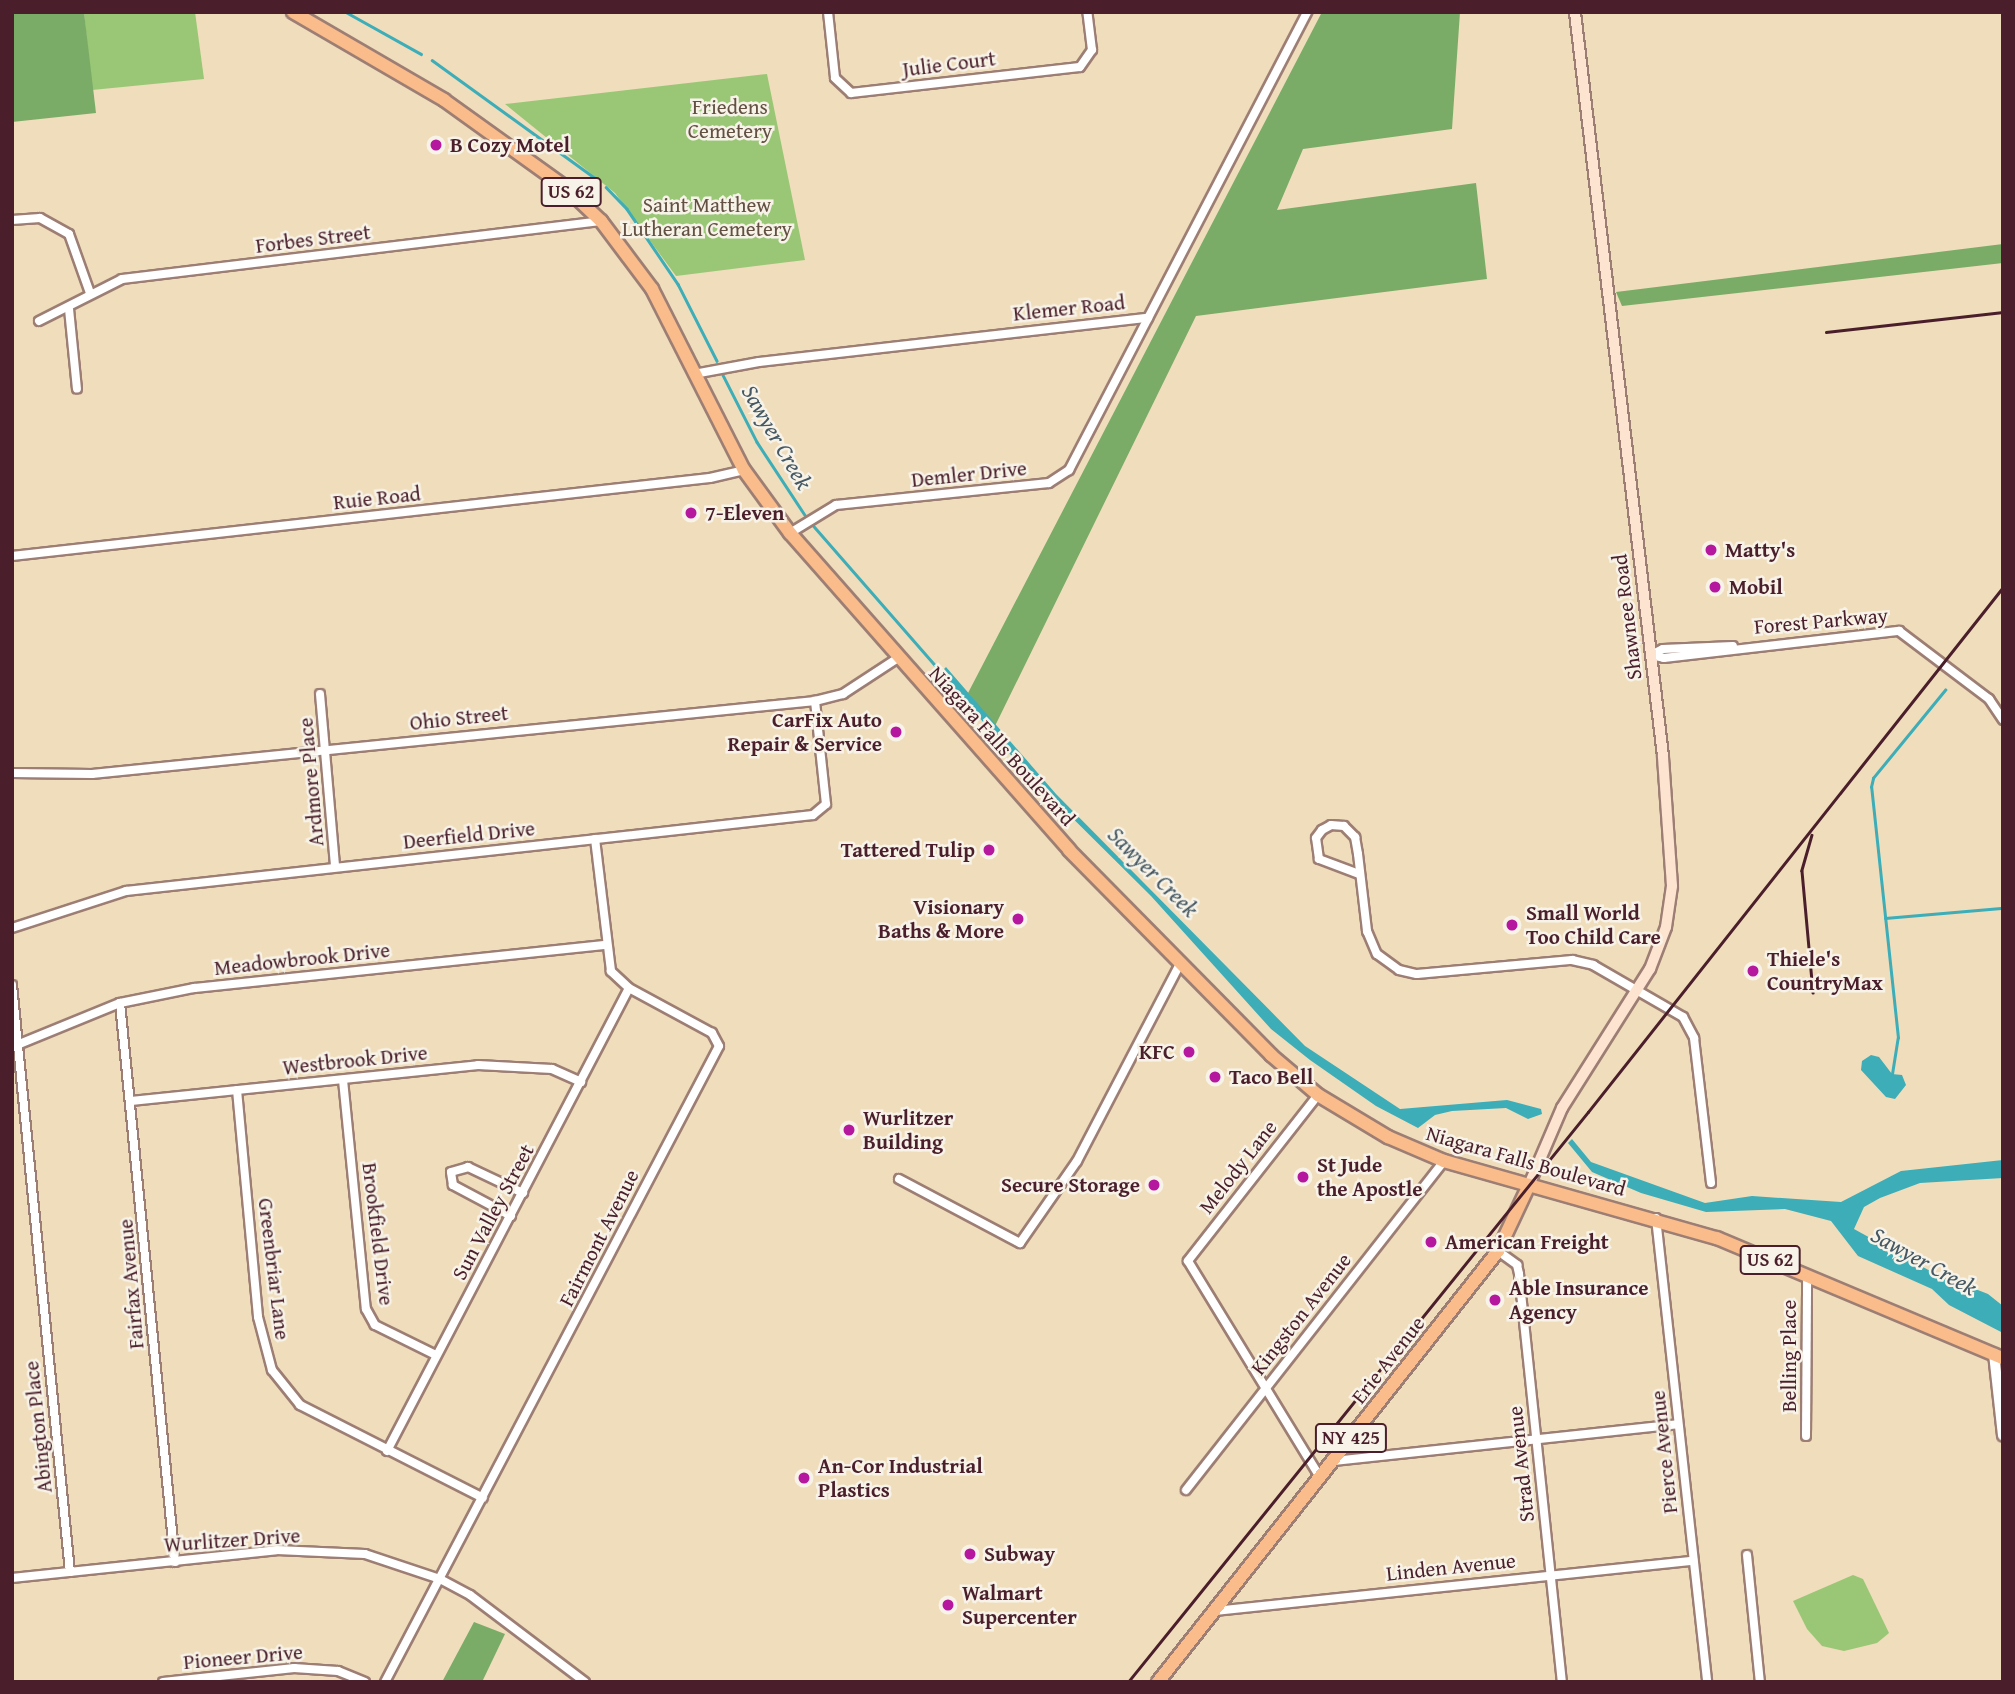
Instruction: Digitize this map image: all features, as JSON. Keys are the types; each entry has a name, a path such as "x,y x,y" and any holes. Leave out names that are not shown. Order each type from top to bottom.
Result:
{"main road":[{"name":"Niagara Falls Boulevard","path":"293,12 444,100 565,187 601,221 652,289 744,470 790,533 1039,818 1271,1055 1318,1095 1377,1131 1444,1161 1656,1218 1807,1275 1998,1356"},
{"name":"Shawnee Road","path":"1529,1185 1562,1108 1640,990 1666,927 1672,886 1672,837 1575,12"},
{"name":"Erie Avenue","path":"1158,1682 1498,1251 1529,1185"}],"street":[{"name":"Julie Court","path":"828,12 835,78 851,93 1080,67 1092,50 1087,12"},
{"name":"Klemer Road","path":"694,374 759,362 1148,318 1307,12"},
{"path":"12,220 40,218 69,234 90,293"},
{"name":"Forbes Street","path":"39,321 69,309 90,293 122,279 601,221"},
{"path":"69,309 77,389"},
{"name":"Demler Drive","path":"790,533 836,505 1049,483 1069,470 1148,318"},
{"name":"Ruie Road","path":"12,556 709,478 744,470"},
{"name":"Forest Parkway","path":"1651,655 1663,649 1733,646 1899,631 1989,699 2003,720"},
{"name":"Ohio Street","path":"12,773 92,774 815,701 843,694 898,658"},
{"name":"Ardmore Place","path":"320,694 335,866"},
{"name":"Deerfield Drive","path":"12,928 126,891 813,815 827,804 815,701"},
{"path":"1359,874 1319,859 1315,838 1322,830 1332,825 1344,827 1355,837 1371,944 1399,970 1417,974 1572,960 1593,965 1684,1017 1692,1028 1710,1183"},
{"name":"Fairmont Avenue","path":"385,1682 719,1046 712,1033 629,988 611,971 605,945 595,839"},
{"name":"Meadowbrook Drive","path":"15,1046 120,1003 194,988 605,945"},
{"path":"898,1179 1020,1243 1077,1161 1180,964"},
{"name":"Abington Place","path":"12,985 15,1046 70,1572"},
{"name":"Sun Valley Street","path":"387,1451 629,988"},
{"name":"Fairfax Avenue","path":"120,1003 175,1562"},
{"name":"Westbrook Drive","path":"131,1101 514,1063 552,1069 581,1082"},
{"name":"Brookfield Drive","path":"343,1080 366,1309 375,1325 436,1355"},
{"name":"Greenbriar Lane","path":"237,1090 258,1317 272,1370 300,1405 483,1499"},
{"name":"Melody Lane","path":"1265,1388 1188,1261 1318,1095"},
{"name":"Kingston Avenue","path":"1186,1490 1444,1161"},
{"path":"511,1216 453,1185 451,1172 468,1167 523,1193"},
{"name":"Pierce Avenue","path":"1656,1218 1707,1682"},
{"name":"Strad Avenue","path":"1498,1251 1517,1265 1562,1682"},
{"name":"Belling Place","path":"1806,1436 1807,1275"},
{"path":"1998,1356 2003,1436"},
{"path":"1265,1388 1320,1477"},
{"path":"1333,1461 1678,1424"},
{"name":"Wurlitzer Drive","path":"12,1578 277,1550 365,1554 440,1579 498,1613 585,1682"},
{"path":"1747,1555 1760,1682"},
{"name":"Linden Avenue","path":"1214,1611 1693,1561"},
{"name":"Pioneer Drive","path":"163,1682 294,1668 338,1671 365,1682"}],"green space":[{"path":"12,12 84,12 96,113 12,122"},
{"path":"84,12 195,12 204,79 92,90"},
{"path":"1322,12 1460,12 1452,129 1303,149 1277,210 1476,183 1487,279 1196,316 995,726 968,693"},
{"path":"767,74 805,260 676,276 615,193 505,104"},
{"path":"2003,244 2003,263 1622,306 1616,292"},
{"path":"1853,1575 1863,1579 1889,1633 1877,1643 1844,1651 1822,1646 1807,1629 1793,1601"},
{"path":"474,1622 505,1634 482,1682 442,1682"}],"water":[{"path":"946,667 1056,794 1305,1046 1400,1109 1507,1100 1541,1109 1542,1114 1528,1119 1506,1108 1452,1111 1435,1115 1418,1128 1376,1106 1310,1060 1271,1029 1151,896 1020,766 941,672"},
{"path":"1871,1055 1879,1057 1892,1074 1902,1075 1906,1085 1895,1099 1886,1097 1861,1070 1862,1061"},
{"path":"1572,1139 1591,1162 1705,1203 1752,1196 1841,1202 1901,1171 2003,1160 2003,1178 1920,1183 1880,1198 1864,1207 1854,1229 1932,1272 1988,1294 2003,1306 2003,1333 1949,1305 1932,1289 1858,1256 1831,1221 1785,1209 1706,1212 1641,1193 1592,1172 1568,1143"}],"waterway":[{"name":"Sawyer Creek","path":"346,12 421,54"},
{"name":"Sawyer Creek","path":"432,60 599,181"},
{"name":"Sawyer Creek","path":"606,187 627,209 678,284 717,361"},
{"name":"Sawyer Creek","path":"723,375 757,442 805,515"},
{"name":"Sawyer Creek","path":"812,524 943,674"},
{"path":"1892,1074 1898,1038 1871,787 1873,778 1945,690"},
{"path":"1885,918 2001,908"}],"railway":[{"path":"1826,332 2003,312"},
{"path":"1128,1682 1588,1112 2003,587"},
{"path":"1812,835 1802,871 1813,993"}],"place":[{"name":"B Cozy Motel","path":"436,145"},
{"name":"7-Eleven","path":"691,513"},
{"name":"Matty's","path":"1711,550"},
{"name":"Mobil","path":"1715,587"},
{"name":"CarFix Auto Repair & Service","path":"896,732"},
{"name":"Tattered Tulip","path":"989,850"},
{"name":"Visionary Baths & More","path":"1018,919"},
{"name":"Small World Too Child Care","path":"1512,925"},
{"name":"Thiele's CountryMax","path":"1753,971"},
{"name":"KFC","path":"1189,1052"},
{"name":"Taco Bell","path":"1215,1077"},
{"name":"Wurlitzer Building","path":"849,1130"},
{"name":"St Jude the Apostle","path":"1303,1177"},
{"name":"Secure Storage","path":"1154,1185"},
{"name":"American Freight","path":"1431,1242"},
{"name":"Able Insurance Agency","path":"1495,1300"},
{"name":"An-Cor Industrial Plastics","path":"804,1478"},
{"name":"Subway","path":"970,1554"},
{"name":"Walmart Supercenter","path":"948,1605"}],"park label":[{"name":"Friedens Cemetery","path":"730,119"},
{"name":"Saint Matthew Lutheran Cemetery","path":"707,217"}]}
